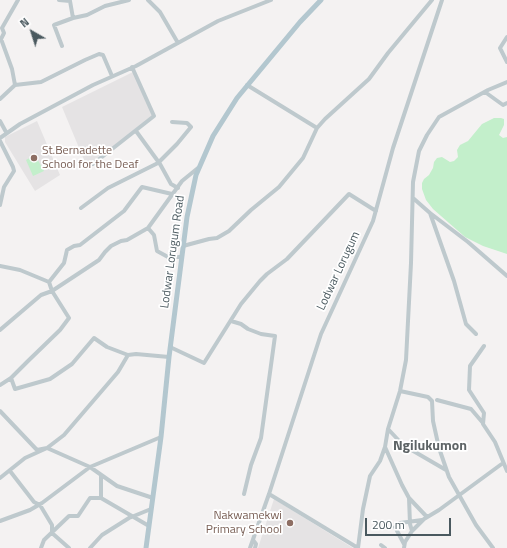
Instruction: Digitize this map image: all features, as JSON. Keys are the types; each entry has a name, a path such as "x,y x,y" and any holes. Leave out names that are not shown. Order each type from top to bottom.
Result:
{"main road":[{"name":"Lodwar Lorugum Road","path":"146,548 161,437 170,347 182,257 191,193 198,168 209,144 237,98 300,22 321,0"}],"street":[{"path":"15,85 12,69 0,39 4,33 2,28 18,0"},
{"path":"59,0 70,1 73,18"},
{"path":"62,46 54,25 87,15 106,6 129,0"},
{"path":"148,0 160,12 178,43"},
{"path":"0,205 4,187 14,170 0,139 6,132 46,109 132,67 218,22 271,0"},
{"path":"184,246 217,238 229,231 251,210 279,187 303,158 317,128 369,79 388,53 432,0"},
{"name":"Lodwar Lorugum","path":"250,548 319,339 369,231 442,0"},
{"path":"507,37 500,48 507,62"},
{"path":"0,99 15,85 41,82 85,60 101,54 103,55 112,76"},
{"path":"93,164 136,131 154,114 132,67"},
{"path":"269,494 358,548 363,509 370,476 380,461 385,447 388,429 400,391 406,360 414,172 420,151 434,122 444,114 505,83 507,88"},
{"path":"247,85 317,128"},
{"path":"485,92 503,105 506,105 507,100"},
{"path":"0,121 6,132"},
{"path":"81,208 108,188 158,163 177,144 190,128 187,123 172,122"},
{"path":"136,131 171,184 178,188"},
{"path":"0,330 42,295 52,291 99,260 111,246 127,240 148,228 182,181 198,168"},
{"path":"49,282 64,263 67,250 74,246 80,245 124,211 142,186 172,194"},
{"path":"170,347 204,363 241,304 266,274 287,259 348,194 376,211"},
{"path":"413,198 468,242 507,276"},
{"path":"430,212 454,281 466,324 476,334"},
{"path":"148,228 154,235 158,250 163,255 168,257 182,257"},
{"path":"0,266 20,270 49,282 52,291 69,318 60,330 10,378 0,385"},
{"path":"231,321 241,324 248,329 261,334 275,336 261,438 251,465 244,494"},
{"path":"10,378 15,389 50,379 72,364 94,338 107,347 128,354 169,357"},
{"path":"483,424 484,413 470,390 470,366 484,346"},
{"path":"0,477 26,458 47,448 64,435 118,372 128,354"},
{"path":"400,391 428,397 432,400 433,420 439,448 447,471 458,495 476,525 493,548"},
{"path":"437,400 471,409 495,442 507,471"},
{"path":"0,411 37,450 47,448 90,467 117,486 153,498"},
{"path":"388,429 403,445 447,471"},
{"path":"0,521 30,510 40,504 90,467 161,437"},
{"path":"385,447 409,498 427,517"},
{"path":"404,546 412,531 422,520 439,510 503,463"},
{"path":"10,470 34,502 40,504 52,525 52,533 69,548"},
{"path":"101,475 101,498"},
{"path":"41,548 44,540 52,531 69,516 78,516 90,498 101,498 149,526"},
{"path":"409,498 412,531"},
{"path":"90,548 102,535 132,517 151,509"},
{"path":"404,546 395,527 400,523 422,520"},
{"path":"253,540 256,544 255,548"},
{"path":"380,545 385,548"}],"shaded area":[{"path":"133,72 153,115 87,167 62,107"},
{"name":"St.Bernadette School for the Deaf","path":"37,121 60,175 35,191 5,142 5,137"},
{"name":"Nakwamekwi Primary School","path":"274,499 353,548 258,548"}],"green space":[{"path":"494,118 504,119 504,125 499,135 503,138 507,137 507,254 483,246 465,237 433,209 426,200 422,189 422,183 429,175 437,158 442,157 450,162 454,161 458,157 457,150 460,145 468,141 482,124"},
{"path":"35,155 44,171 33,176 26,160"}],"place":[{"name":"St.Bernadette School for the Deaf","path":"34,158"},
{"name":"Nakwamekwi Primary School","path":"290,523"}],"district":[{"name":"Ngilukumon","path":"430,447"}]}
